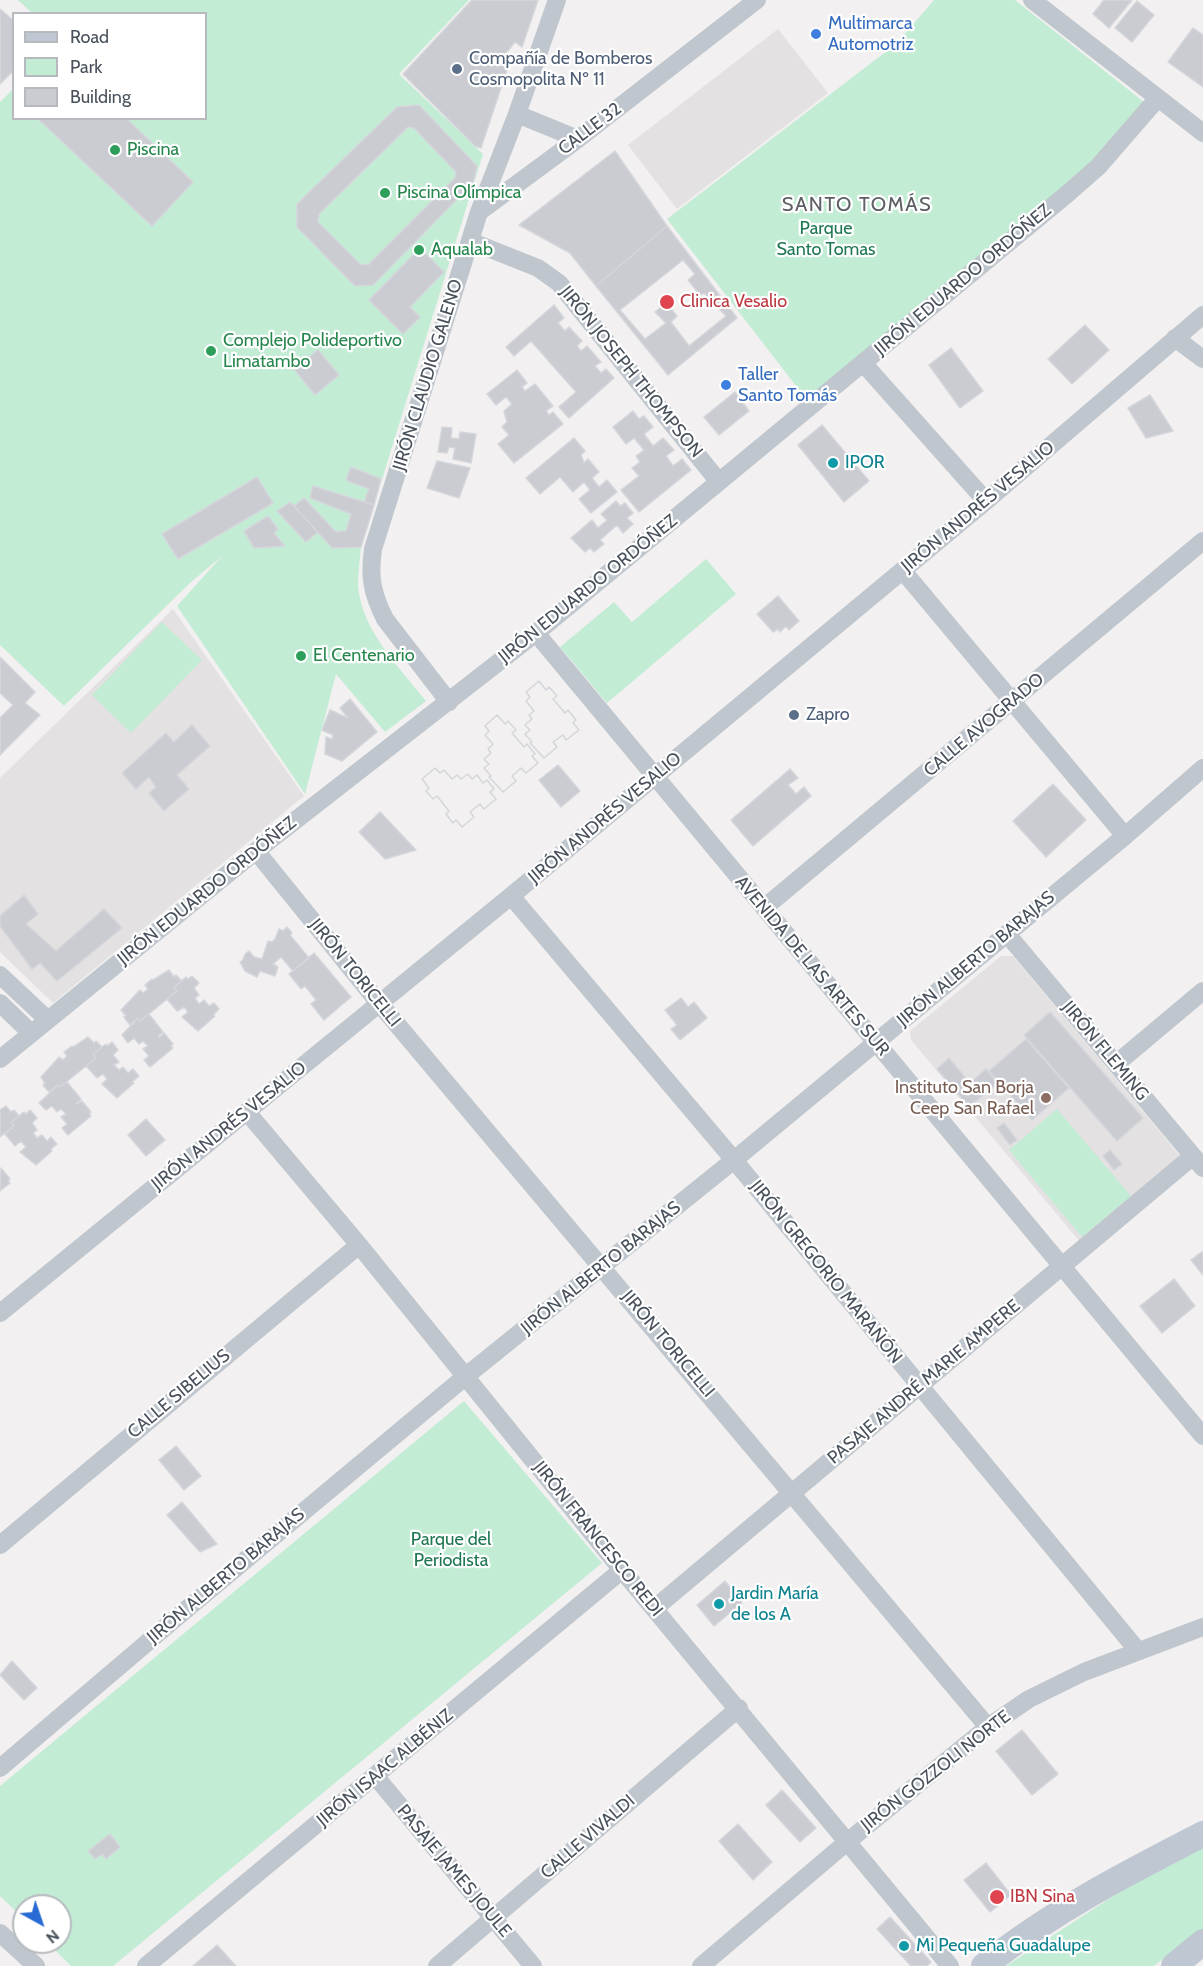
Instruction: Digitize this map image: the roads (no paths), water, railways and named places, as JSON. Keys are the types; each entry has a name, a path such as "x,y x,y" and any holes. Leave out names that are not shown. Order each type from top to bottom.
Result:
{"main road":[{"path":"984,1966 1070,1905 1203,1834"},
{"path":"1174,1966 1203,1942"}],"street":[{"name":"JIRÓN CLAUDIO GALENO","path":"449,702 385,619 373,591 370,569 374,549 478,212 517,114 557,0"},
{"name":"CALLE 32","path":"478,212 578,139 757,0"},
{"path":"1032,0 1203,134"},
{"name":"JIRÓN EDUARDO ORDÓÑEZ","path":"0,1059 256,851 536,633 863,363 1098,167 1157,99"},
{"path":"517,114 578,139"},
{"name":"JIRÓN JOSEPH THOMPSON","path":"470,241 538,268 559,283 719,482"},
{"name":"JIRÓN ANDRÉS VESALIO","path":"0,1313 511,896 903,571 1203,315"},
{"path":"1175,338 1203,359"},
{"path":"863,363 986,501"},
{"name":"CALLE AVOGRADO","path":"764,909 1203,541"},
{"path":"903,571 1125,836"},
{"name":"AVENIDA DE LAS ARTES SUR","path":"536,633 1203,1436"},
{"name":"JIRÓN ALBERTO BARAJAS","path":"0,1768 466,1376 734,1160 1125,836 1203,768"},
{"name":"JIRÓN TORICELLI","path":"256,851 379,1003 988,1727"},
{"name":"JIRÓN GREGORIO MARAÑÓN","path":"511,896 734,1160 1138,1651"},
{"name":"JIRÓN FLEMING","path":"1007,934 1198,1162"},
{"path":"0,975 47,1019"},
{"path":"1116,1064 1203,991"},
{"path":"0,1003 31,1032"},
{"name":"JIRÓN FRANCESCO REDI","path":"247,1112 359,1245 622,1569 950,1966"},
{"name":"PASAJE ANDRÉ MARIE AMPERE","path":"655,1608 1062,1266 1198,1162"},
{"name":"CALLE SIBELIUS","path":"0,1545 359,1245"},
{"name":"JIRÓN ISAAC ALBÉNIZ","path":"146,1966 376,1777 622,1569"},
{"name":"JIRÓN GOZZOLI NORTE","path":"701,1966 847,1842 988,1727 1029,1700 1084,1672 1203,1627"},
{"name":"CALLE VIVALDI","path":"437,1966 739,1708"},
{"name":"PASAJE JAMES JOULE","path":"376,1777 533,1966"},
{"path":"0,1933 36,1966"}],"place":[{"name":"Multimarca Automotriz","path":"816,34"},
{"name":"Compañía de Bomberos Cosmopolita Nº 11","path":"457,69"},
{"name":"Piscina","path":"115,150"},
{"name":"Piscina Olímpica","path":"385,193"},
{"name":"Aqualab","path":"419,250"},
{"name":"Clinica Vesalio","path":"667,302"},
{"name":"Complejo Polideportivo Limatambo","path":"211,351"},
{"name":"Taller Santo Tomás","path":"726,385"},
{"name":"IPOR","path":"833,463"},
{"name":"El Centenario","path":"301,656"},
{"name":"Zapro","path":"794,715"},
{"name":"Instituto San Borja Ceep San Rafael","path":"1046,1098"},
{"name":"Jardin María de los A","path":"719,1604"},
{"name":"IBN Sina","path":"997,1897"},
{"name":"Mi Pequeña Guadalupe","path":"904,1946"}],"district":[{"name":"SANTO TOMÁS","path":"857,205"}],"park label":[{"name":"Parque Santo Tomas","path":"826,239"},
{"name":"Parque del Periodista","path":"451,1550"}]}
